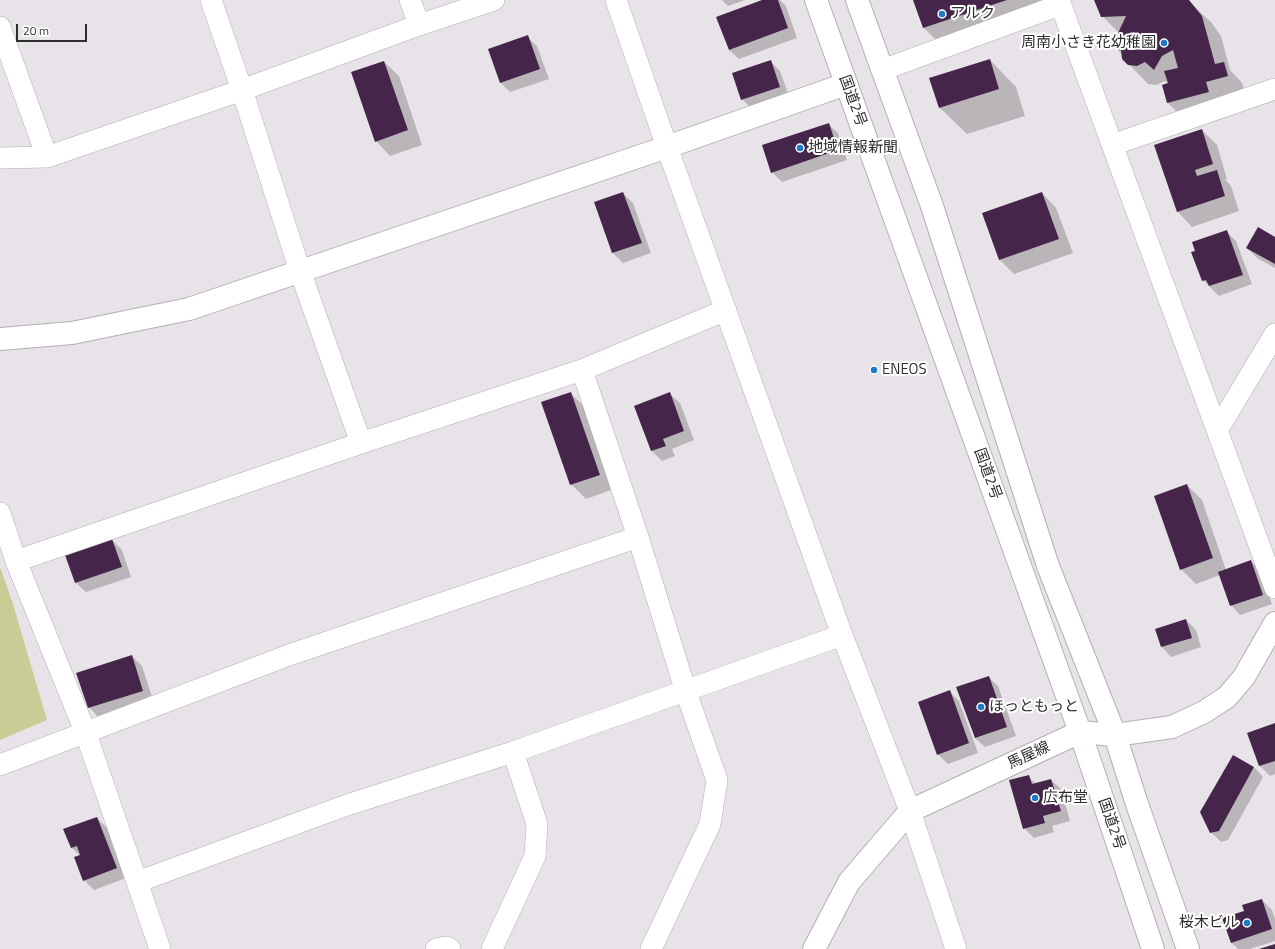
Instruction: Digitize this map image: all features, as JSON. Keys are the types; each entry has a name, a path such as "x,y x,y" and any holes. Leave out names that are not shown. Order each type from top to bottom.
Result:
{"main road":[{"name":"国道2号","path":"816,0 1080,732 1153,949"},
{"name":"国道2号","path":"857,0 932,206 1048,566 1115,735 1137,804 1188,949"},
{"path":"0,339 72,333 189,309 667,147 846,84"},
{"name":"馬屋線","path":"814,949 849,882 910,811 1080,732 1115,735 1172,727 1204,712 1227,697 1244,677 1275,623"}],"street":[{"path":"210,0 242,90 300,271 361,443"},
{"path":"410,0 419,25"},
{"path":"0,158 47,158 242,90 419,25 494,0"},
{"path":"616,0 667,147 842,635 910,811 956,949"},
{"path":"882,70 1060,3 1218,429 1275,588"},
{"path":"0,27 47,158"},
{"path":"1112,145 1275,89"},
{"path":"16,561 361,443 582,370 726,310"},
{"path":"1218,429 1275,334"},
{"path":"582,370 638,537 686,692 717,780 710,824 650,949"},
{"path":"0,513 16,561 86,734 160,949"},
{"path":"0,765 86,734 290,655 638,537"},
{"path":"137,882 347,805 513,752 686,692 842,635"},
{"path":"492,949 535,856 537,824 513,752"},
{"path":"436,949 446,947 450,949"}],"green space":[{"path":"0,567 12,601 47,720 0,740"}],"building":[{"path":"762,0 778,0 788,28 729,50 716,17"},
{"name":"アルク","path":"913,0 1007,0 923,28"},
{"path":"1094,0 1189,0 1202,16 1215,64 1224,62 1228,76 1206,82 1209,92 1167,103 1162,85 1168,83 1164,71 1178,68 1173,50 1162,56 1154,70 1145,62 1137,66 1128,65 1122,59 1121,50 1112,46 1126,16 1101,17"},
{"path":"528,35 540,69 500,83 488,49"},
{"path":"990,59 999,89 939,108 929,78"},
{"path":"771,60 780,87 741,100 732,73"},
{"path":"384,61 408,130 375,142 351,72"},
{"name":"地域情報新聞","path":"829,123 838,150 771,173 762,145"},
{"path":"1202,129 1213,164 1195,170 1197,176 1217,170 1225,196 1177,212 1154,145"},
{"path":"623,192 642,243 612,253 594,202"},
{"path":"1042,192 1059,239 999,260 982,213"},
{"path":"1258,227 1275,237 1275,264 1246,248"},
{"path":"1227,230 1243,275 1209,286 1206,280 1202,281 1191,252 1195,251 1192,242"},
{"path":"571,392 600,475 570,485 541,402"},
{"path":"670,392 684,431 663,439 666,446 651,451 634,406"},
{"path":"1187,484 1213,558 1180,570 1154,496"},
{"path":"112,539 122,567 75,583 65,555"},
{"path":"1251,560 1263,595 1230,606 1218,572"},
{"path":"1186,619 1192,638 1161,647 1155,629"},
{"path":"132,655 143,691 88,708 76,673"},
{"name":"ほっともっと","path":"989,676 1007,727 975,738 956,687"},
{"path":"950,690 969,743 937,755 918,702"},
{"path":"1275,723 1275,761 1259,766 1247,733"},
{"path":"1233,755 1254,767 1219,831 1210,833 1200,812"},
{"name":"広布堂","path":"1029,775 1032,784 1051,779 1061,811 1043,816 1045,823 1023,829 1009,780"},
{"path":"97,817 117,868 83,881 74,857 80,855 77,846 71,848 63,829"},
{"name":"桜木ビル","path":"1262,899 1272,929 1231,943 1222,918 1244,911 1242,905"},
{"path":"1275,944 1275,949 1259,949"}],"place":[{"name":"アルク","path":"942,14"},
{"name":"周南小さき花幼稚園","path":"1164,43"},
{"name":"地域情報新聞","path":"800,148"},
{"name":"ENEOS","path":"874,370"},
{"name":"ほっともっと","path":"981,707"},
{"name":"広布堂","path":"1035,798"},
{"name":"桜木ビル","path":"1247,923"}]}
